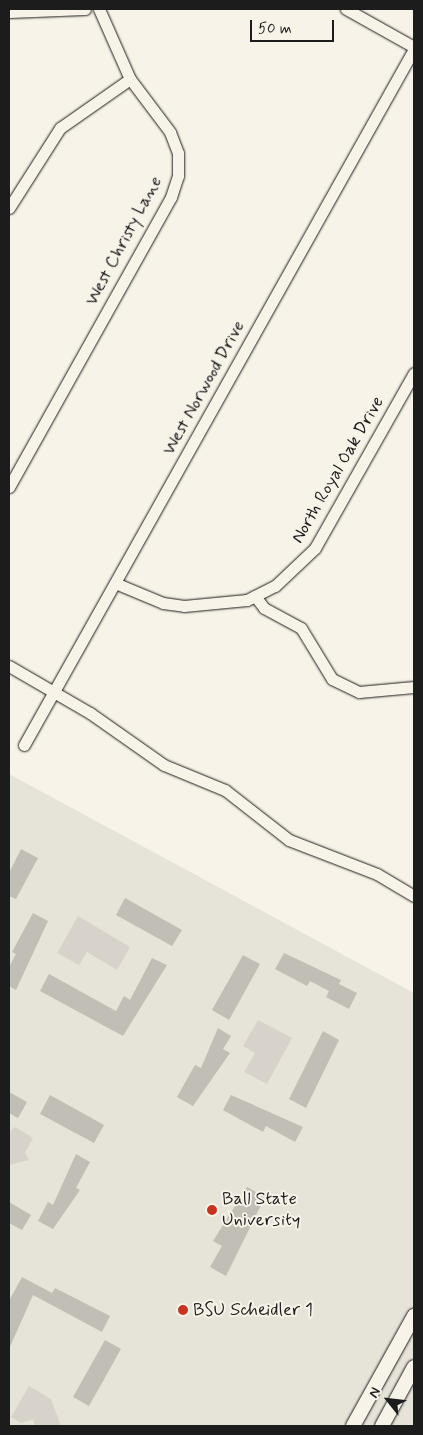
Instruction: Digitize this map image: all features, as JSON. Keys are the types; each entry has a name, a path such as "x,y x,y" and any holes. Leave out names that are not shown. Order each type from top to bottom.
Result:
{"main road":[{"path":"353,1426 414,1316"},
{"path":"382,1426 414,1367"}],"street":[{"path":"9,12 85,9"},
{"name":"West Christy Lane","path":"9,487 175,186 178,164 174,142 130,78 99,9"},
{"path":"346,9 414,48"},
{"name":"West Norwood Drive","path":"24,746 414,48"},
{"path":"9,208 60,128 130,78"},
{"name":"North Royal Oak Drive","path":"115,583 163,603 184,606 255,596 292,573 315,548 414,373"},
{"path":"255,596 264,608 305,633 332,680 359,692 414,688"},
{"path":"9,666 54,692 164,765 225,790 290,840 377,874 414,896"}],"shaded area":[{"name":"Ball State University","path":"9,774 414,993 414,1426 9,1426"},
{"path":"78,916 130,947 117,970 87,952 79,965 57,953"},
{"path":"258,1020 292,1038 267,1084 244,1072 255,1053 243,1046"},
{"path":"15,1127 33,1138 25,1153 29,1160 9,1165 9,1132"},
{"path":"29,1386 51,1399 61,1426 35,1426 33,1419 21,1423 11,1417"}],"building":[{"path":"21,849 38,858 16,899 9,896 9,873"},
{"path":"125,898 182,930 172,946 116,915"},
{"path":"33,913 48,921 16,990 9,986 9,967 16,954 12,952"},
{"path":"284,953 341,980 339,984 357,993 349,1009 326,997 329,991 310,981 307,986 275,969"},
{"path":"243,955 260,964 229,1020 212,1010"},
{"path":"152,958 167,965 123,1036 40,991 49,974 116,1011 124,996 130,1000"},
{"path":"218,1028 231,1036 223,1049 230,1053 193,1106 177,1097 195,1065 201,1068"},
{"path":"323,1031 339,1040 306,1108 289,1099"},
{"path":"9,1092 27,1102 18,1118 9,1113"},
{"path":"50,1095 104,1125 94,1143 40,1114"},
{"path":"231,1095 303,1127 295,1142 266,1126 263,1132 223,1110"},
{"path":"76,1154 90,1162 76,1188 80,1190 53,1229 38,1221 48,1202 53,1205"},
{"path":"247,1187 265,1197 226,1276 210,1267 222,1246 213,1241"},
{"path":"9,1202 31,1215 22,1230 9,1223"},
{"path":"22,1277 52,1293 55,1288 110,1316 102,1332 33,1295 9,1349 9,1301"},
{"path":"105,1340 121,1349 89,1406 73,1397"}],"place":[{"name":"Ball State University","path":"212,1210"},
{"name":"BSU Scheidler 1","path":"183,1310"}]}
